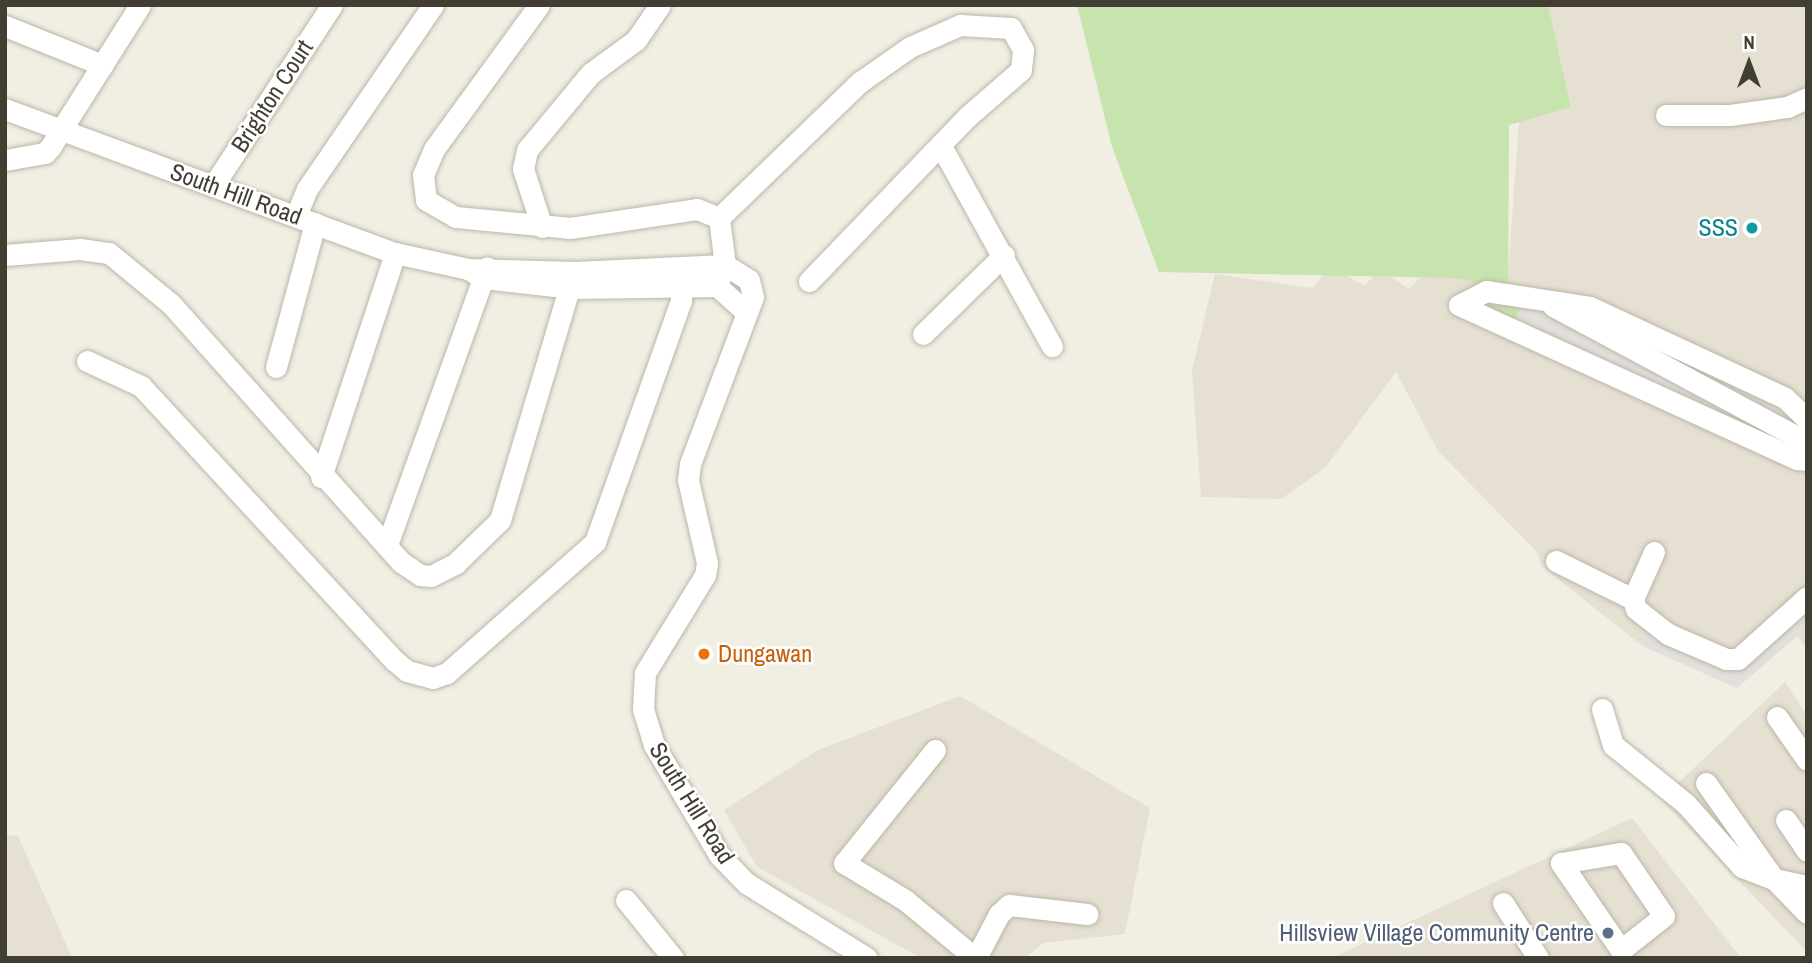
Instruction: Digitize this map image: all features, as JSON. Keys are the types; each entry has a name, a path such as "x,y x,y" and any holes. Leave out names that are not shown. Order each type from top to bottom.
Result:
{"street":[{"path":"5,160 46,153 140,5"},
{"name":"Brighton Court","path":"213,186 332,5"},
{"path":"276,367 306,219 307,189 433,5"},
{"path":"539,5 433,149 423,176 426,200 456,217 542,227 570,228 697,209 719,218"},
{"path":"542,227 523,169 527,150 591,73 636,40 660,5"},
{"path":"719,218 860,82 910,47 960,25 1011,28 1023,50 1021,70 941,146 809,281"},
{"path":"5,26 102,65"},
{"path":"1666,115 1730,116 1787,107 1807,98"},
{"name":"South Hill Road","path":"5,109 63,128 395,253 479,272 573,280 683,277 725,265 749,280 753,288 747,313 690,464 688,480 707,563 705,575 645,673 643,709 654,745 719,855 746,883 867,958"},
{"path":"941,146 1004,255 1052,346"},
{"path":"719,218 725,265 716,286 747,313"},
{"path":"5,255 80,249 109,253 171,304 321,477 410,569 431,576 456,563 495,528 573,280"},
{"path":"321,477 395,253"},
{"path":"923,334 1004,255"},
{"path":"387,545 479,272"},
{"path":"87,361 141,387 395,661 414,674 433,678 447,673 595,542 683,277"},
{"name":"South Hill Road","path":"683,277 716,286"},
{"path":"1804,458 1459,305 1486,291 1590,307 1785,398 1807,419"},
{"path":"1538,299 1804,458"},
{"path":"1654,552 1633,599 1636,609 1655,627 1712,654 1738,659 1807,597"},
{"path":"1556,561 1633,599"},
{"path":"1602,709 1613,745 1686,804 1742,867 1774,879 1807,886"},
{"path":"1777,717 1807,760"},
{"path":"935,750 844,863 905,900 976,958 999,914 1009,905 1087,915"},
{"path":"1706,783 1774,879 1807,912"},
{"path":"1786,820 1807,850"},
{"path":"1621,853 1664,916 1621,950 1561,863 1621,853"},
{"path":"626,900 673,958"},
{"path":"1503,903 1538,958"}],"shaded area":[{"path":"1548,5 1807,5 1807,648 1797,636 1737,688 1640,644 1543,567 1536,551 1438,451 1396,372 1325,468 1281,499 1201,497 1192,370 1215,274 1312,288 1332,266 1364,286 1380,270 1409,289 1429,269 1507,288 1519,119 1571,107"},
{"path":"1525,298 1755,380 1748,395 1802,420 1793,448 1515,320"},
{"path":"1807,603 1807,627 1737,688 1642,646 1648,633 1734,670"},
{"path":"1785,682 1807,716 1807,952 1661,799"},
{"path":"960,696 1150,808 1125,934 1043,943 1025,958 921,958 757,867 724,810 818,750"},
{"path":"1632,818 1741,958 1332,958"},
{"path":"5,835 18,836 72,958 5,958"}],"green space":[{"path":"1077,5 1548,5 1571,107 1509,125 1508,288 1453,278 1159,272 1112,147"},
{"path":"1474,300 1521,307 1515,320"}],"place":[{"name":"SSS","path":"1752,228"},
{"name":"Dungawan","path":"704,654"},
{"name":"Hillsview Village Community Centre","path":"1608,933"}]}
